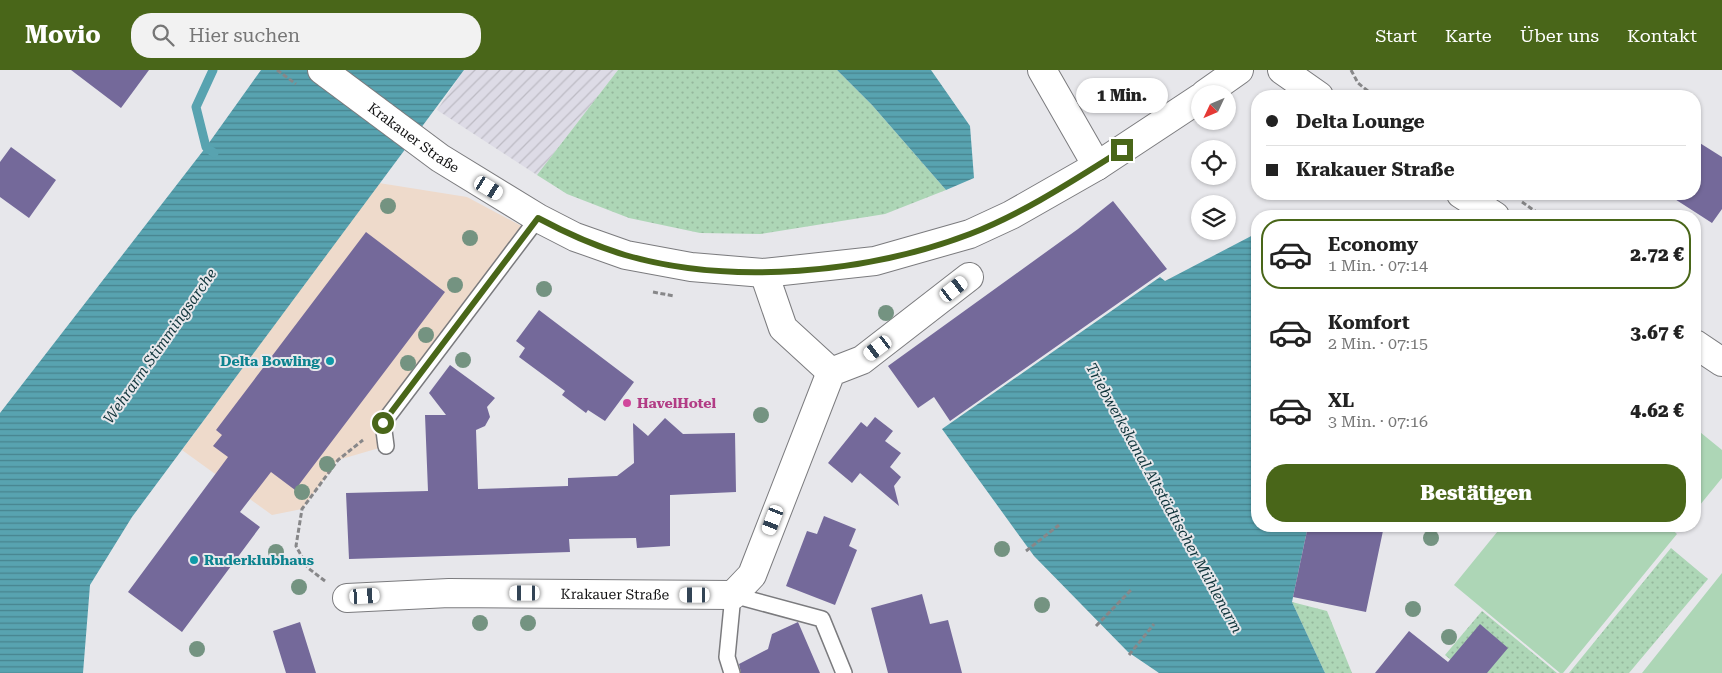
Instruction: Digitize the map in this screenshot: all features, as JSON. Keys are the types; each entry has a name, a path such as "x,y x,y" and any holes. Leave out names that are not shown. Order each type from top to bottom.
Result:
{"main road":[{"name":"Krakauer Straße","path":"322,70 440,158 538,218 575,237 626,255 691,267 764,273 875,261 970,234 1011,216 1096,166 1191,104"},
{"path":"1042,70 1096,166"},
{"path":"1218,85 1239,70"},
{"path":"1282,70 1310,90"},
{"path":"1470,200 1486,210"},
{"path":"764,273 784,328 831,372"},
{"path":"733,595 752,575 831,372 862,360 969,277"},
{"path":"1701,348 1722,362"},
{"name":"Krakauer Straße","path":"347,598 444,593 733,595"}],"lane":[{"path":"386,446 383,423 538,218"},
{"path":"732,673 727,658 733,595 822,619 844,673"}],"path":[{"path":"1351,70 1358,83 1367,90"},
{"path":"1519,200 1534,210"},
{"path":"347,598 308,568 296,546 302,509 338,460 383,423"},
{"path":"1026,551 1059,526"},
{"path":"1096,626 1132,589"},
{"path":"1129,655 1154,624"}],"shaded area":[{"path":"464,70 618,70 537,175 437,110"},
{"path":"379,183 467,197 529,230 383,423 386,446 338,460 302,509 272,515 182,450"}],"green space":[{"path":"618,70 837,70 872,105 946,190 885,214 761,234 700,233 629,218 567,194 537,175"},
{"path":"1701,433 1722,450 1722,478 1701,504"},
{"path":"1497,532 1675,532 1677,534 1563,673 1560,673 1454,585"},
{"path":"1671,548 1708,579 1629,673 1569,673"},
{"path":"1722,573 1722,673 1642,673"},
{"path":"1292,602 1327,611 1352,673 1325,673"},
{"path":"1482,611 1557,673 1466,673 1445,655"}],"water":[{"name":"Wehrarm Stimmingsarche","path":"261,70 464,70 132,517 90,585 83,673 0,673 0,413 206,147"},
{"path":"837,70 931,70 970,126 974,178 946,190 872,105"},
{"name":"Triebwerkskanal Altstädtischer Mühlenarm","path":"1251,236 1251,532 1307,532 1292,602 1325,673 1159,673 1128,652 1034,556 942,429 1160,277 1165,281"}],"building":[{"path":"71,70 149,70 121,108"},
{"path":"1701,144 1722,157 1722,209 1712,223 1701,216 1701,210 1692,210 1676,200 1701,200"},
{"path":"11,147 56,180 29,218 0,197 0,162"},
{"path":"1113,201 1167,269 950,421 934,397 918,408 888,366 1078,229"},
{"name":"Delta Bowling","path":"366,232 445,292 295,490 271,472 240,512 260,527 182,632 128,592 228,457 213,446 222,435 216,430"},
{"path":"539,310 634,382 605,421 588,410 586,413 562,395 565,391 519,357 525,348 516,341"},
{"path":"450,365 495,398 487,407 490,417 485,426 476,430 478,489 568,486 568,478 617,476 634,463 633,423 648,436 665,418 683,434 735,433 736,492 670,495 670,546 637,548 636,538 569,539 570,552 349,559 346,493 428,491 425,415 446,415 429,393"},
{"path":"875,417 893,431 885,441 901,453 890,467 901,477 894,486 899,506 860,473 852,483 828,463 861,422 867,427"},
{"path":"824,516 856,529 849,546 857,550 835,605 786,586 807,531 817,534"},
{"path":"1307,532 1383,532 1366,612 1293,597"},
{"path":"922,594 930,624 948,620 962,673 888,673 871,608"},
{"path":"300,622 316,673 286,673 273,631"},
{"path":"798,622 820,673 741,673 739,664 768,649 772,634"},
{"path":"1480,624 1508,648 1487,673 1375,673 1409,631 1448,662"}],"waterway":[{"path":"213,70 196,107 206,147 214,153"}],"place":[{"name":"Delta Bowling","path":"330,361"},
{"name":"HavelHotel","path":"627,403"},
{"name":"Ruderklubhaus","path":"194,560"}],"route":[{"path":"383,423 538,218 575,237 626,255 691,267 764,273 826,268 875,261 970,234 1011,216 1122,150"}]}
